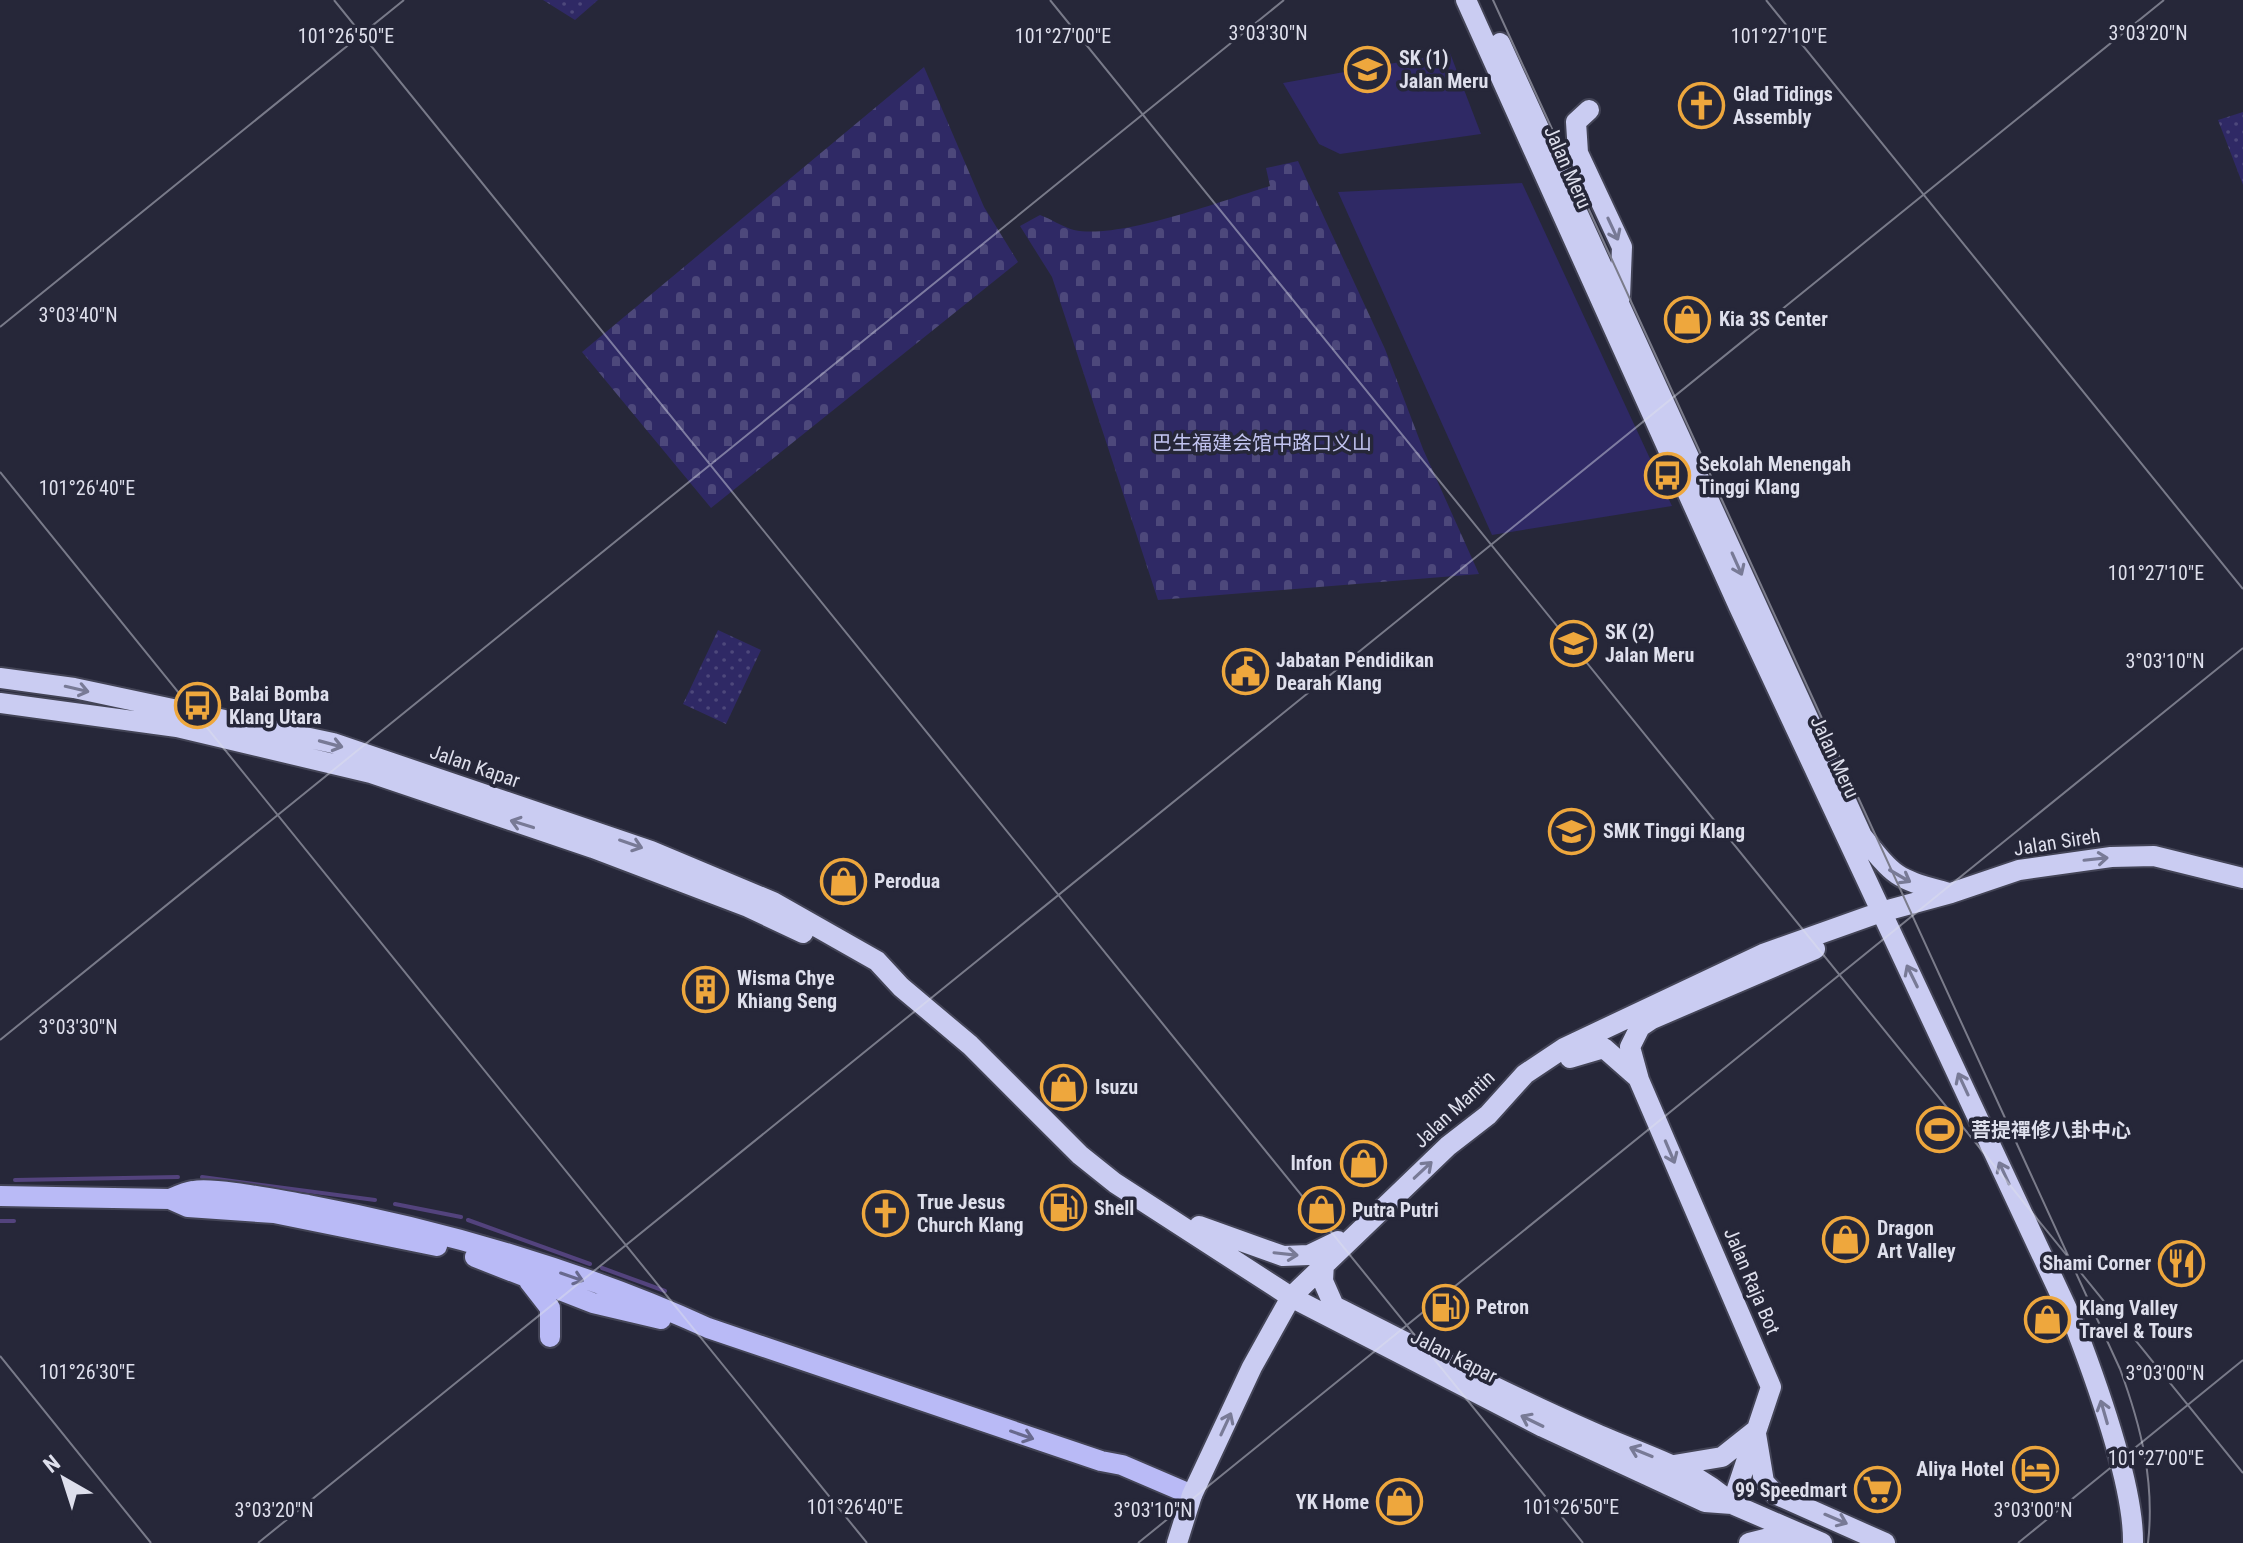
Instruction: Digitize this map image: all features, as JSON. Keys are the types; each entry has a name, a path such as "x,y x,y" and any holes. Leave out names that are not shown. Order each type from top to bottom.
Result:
{"highway":[{"name":"Jalan Meru","path":"1466,0 1739,607 2075,1326 2104,1410 2127,1502 2133,1543"},
{"name":"Jalan Meru","path":"1480,0 1862,836 1890,872 1908,881 1951,893"},
{"path":"1589,110 1576,122 1574,134 1622,247 1620,305"},
{"path":"1555,161 1565,173 1577,180 1591,180"},
{"name":"Jalan Kapar","path":"0,678 74,688 333,743 651,851 773,902 877,961 901,987 970,1045 1080,1155 1115,1183 1171,1216 1291,1297 1557,1433 1705,1502 1732,1504"},
{"name":"Jalan Kapar","path":"0,703 190,729 404,782 748,907 787,924 901,987"},
{"name":"Jalan Sireh","path":"1883,916 2019,870 2111,857 2154,856 2243,878"},
{"path":"1639,1080 1630,1047 1632,1037 1652,1019 1883,916"},
{"name":"Jalan Mantin","path":"1177,1543 1191,1498 1258,1354 1291,1297 1356,1232 1488,1115 1525,1074 1613,1023 1763,954 1883,916"},
{"path":"1488,1115 1530,1082 1591,1049 1612,1052 1639,1080"},
{"name":"Jalan Raja Bot","path":"1639,1080 1771,1387 1732,1504"},
{"name":"Jalan Kapar","path":"1171,1216 1283,1256 1309,1255 1356,1232"},
{"name":"Jalan Kapar","path":"1324,1263 1323,1281 1334,1306 1591,1432 1673,1466 1711,1485 1732,1504 1822,1543"},
{"path":"1673,1466 1722,1457 1756,1430 1764,1482 1775,1494 1885,1543"},
{"path":"2125,1543 2127,1502"},
{"path":"1749,1543 1769,1538 1810,1543"}],"main road":[{"path":"0,1196 170,1199 194,1190 278,1200 383,1219 495,1250 664,1308 708,1328 1101,1461 1115,1472 1191,1498"},
{"path":"170,1199 188,1207 274,1213 454,1250 593,1303 708,1328"},
{"path":"525,1276 550,1308 550,1337"}],"green space":[{"path":"543,0 598,0 575,20"},
{"path":"1450,53 1481,134 1340,154 1319,144 1283,83"},
{"path":"924,67 984,207 1018,262 711,508 582,352"},
{"path":"2243,112 2243,185 2218,120"},
{"name":"巴生福建会馆中路口义山","path":"1298,161 1385,349 1423,449 1479,574 1158,600 1052,277 1020,226 1040,215 1074,230 1093,232 1144,224 1270,186 1266,168"},
{"path":"1522,183 1672,506 1492,535 1338,192"},
{"path":"718,630 761,650 726,724 683,704"}],"waterway":[{"path":"15,1180 178,1177"},
{"path":"202,1177 375,1200"},
{"path":"395,1204 461,1217"},
{"path":"468,1220 590,1264"},
{"path":"0,1221 14,1221"},
{"path":"602,1268 665,1291"}],"tram line":[{"path":"1493,0 2120,1369 2134,1412 2148,1476 2148,1543"}],"place":[{"name":"SK (1) Jalan Meru","path":"1368,70"},
{"name":"Glad Tidings Assembly","path":"1702,106"},
{"name":"Kia 3S Center","path":"1688,319"},
{"name":"Sekolah Menengah Tinggi Klang","path":"1668,475"},
{"name":"SK (2) Jalan Meru","path":"1574,644"},
{"name":"Jabatan Pendidikan Dearah Klang","path":"1245,672"},
{"name":"Balai Bomba Klang Utara","path":"198,706"},
{"name":"SMK Tinggi Klang","path":"1572,831"},
{"name":"Perodua","path":"843,881"},
{"name":"Wisma Chye Khiang Seng","path":"706,989"},
{"name":"Isuzu","path":"1064,1087"},
{"name":"菩提禪修八卦中心","path":"1940,1130"},
{"name":"Infon","path":"1363,1163"},
{"name":"Shell","path":"1063,1208"},
{"name":"Putra Putri","path":"1321,1210"},
{"name":"True Jesus Church Klang","path":"886,1214"},
{"name":"Dragon Art Valley","path":"1846,1240"},
{"name":"Shami Corner","path":"2182,1263"},
{"name":"Petron","path":"1445,1307"},
{"name":"Klang Valley Travel & Tours","path":"2048,1320"},
{"name":"Aliya Hotel","path":"2035,1469"},
{"name":"99 Speedmart","path":"1878,1490"},
{"name":"YK Home","path":"1400,1502"}]}
